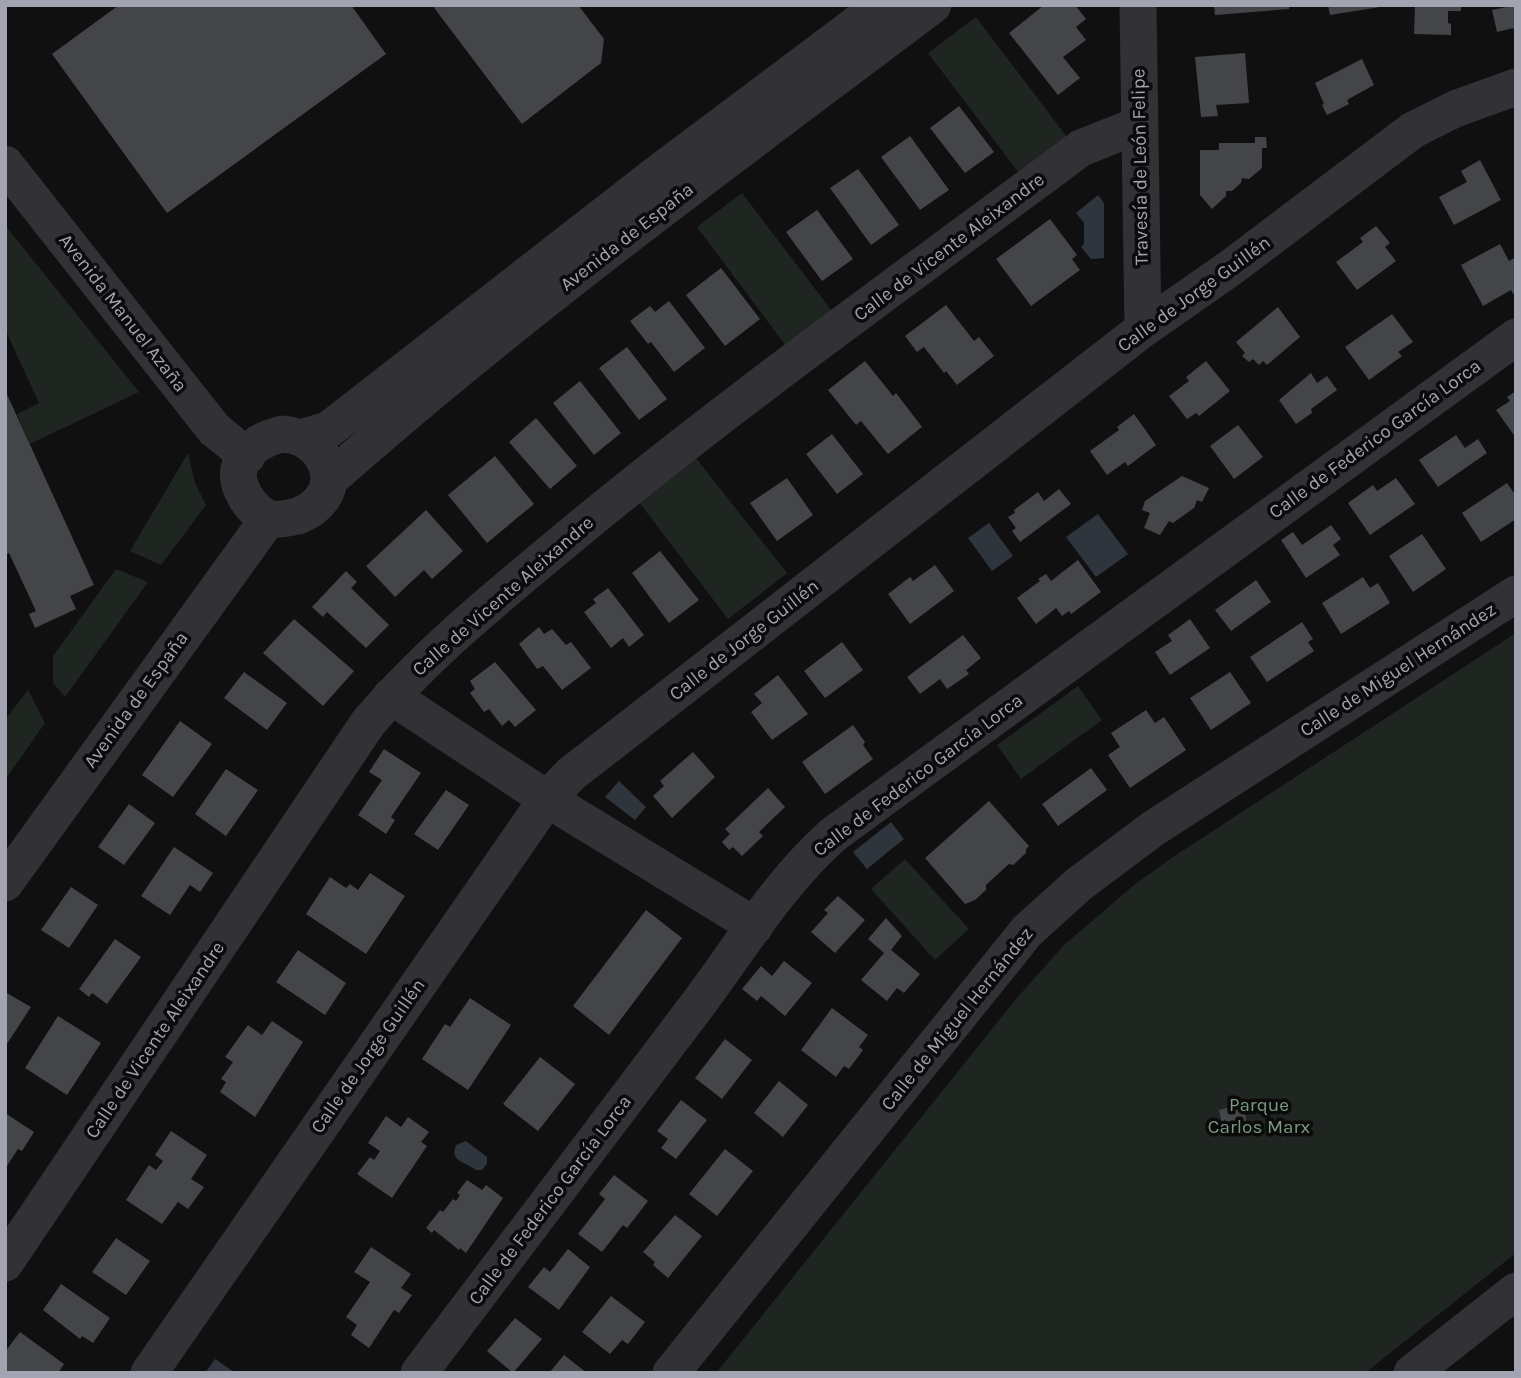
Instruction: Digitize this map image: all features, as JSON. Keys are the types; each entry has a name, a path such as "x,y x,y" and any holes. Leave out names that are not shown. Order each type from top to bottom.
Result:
{"street":[{"name":"Avenida de España","path":"301,438 328,430 662,170 882,5"},
{"name":"Avenida de España","path":"330,480 471,358 933,5"},
{"name":"Travesía de León Felipe","path":"1138,5 1143,329"},
{"name":"Calle de Jorge Guillén","path":"149,1373 547,799 571,774 1143,329 1233,266 1413,130 1455,109 1516,87"},
{"name":"Calle de Vicente Aleixandre","path":"5,1263 368,723 421,664 626,490 704,430 1081,148 1139,125"},
{"name":"Avenida Manuel Azaña","path":"5,164 206,419 247,456"},
{"name":"Calle de Federico García Lorca","path":"419,1373 799,868 834,834 1516,337"},
{"path":"283,434 301,438 320,453 327,465 330,480 327,492 307,513 290,518 268,519 255,509 242,491 239,469 251,449 267,437 283,434"},
{"name":"Avenida de España","path":"5,883 268,519"},
{"name":"Calle de Miguel Hernández","path":"671,1373 1027,931 1079,884 1154,828 1516,594"},
{"path":"391,696 547,799 755,926"},
{"path":"1412,1373 1516,1291"}],"green space":[{"path":"976,17 1067,137 1019,173 928,53"},
{"path":"742,193 832,311 786,346 697,227"},
{"path":"5,225 139,392 30,444 17,414 39,403 5,329"},
{"path":"691,452 787,573 728,619 635,497"},
{"path":"188,453 195,483 206,505 161,565 130,551"},
{"path":"116,569 148,582 65,697 53,683 53,656"},
{"name":"Parque Carlos Marx","path":"1516,633 1516,1253 1365,1373 716,1373 1016,999 1064,945 1134,885 1173,857"},
{"path":"1078,686 1102,720 1021,779 997,745"},
{"path":"28,690 45,723 5,780 5,720"},
{"path":"905,859 969,929 935,960 871,889"}],"shaded area":[{"path":"1098,195 1104,203 1104,258 1091,259 1081,247 1084,244 1084,223 1076,213"},
{"path":"1098,514 1128,554 1096,577 1066,537"},
{"path":"989,523 1013,556 992,571 968,538"},
{"path":"619,781 646,807 635,820 605,797"},
{"path":"891,822 904,839 867,869 853,852"},
{"path":"466,1141 487,1157 487,1164 482,1170 463,1163 455,1155 456,1145"},
{"path":"215,1359 234,1372 205,1373"}],"building":[{"path":"119,5 351,5 386,54 167,213 52,54"},
{"path":"432,5 578,5 604,39 601,63 522,124"},
{"path":"1044,5 1075,5 1086,19 1076,27 1086,40 1063,57 1080,78 1058,95 1009,33"},
{"path":"1214,5 1289,5 1289,9 1215,15"},
{"path":"1328,5 1380,5 1380,7 1330,15"},
{"path":"1415,5 1461,5 1461,11 1448,11 1451,35 1414,34"},
{"path":"1516,5 1516,35 1513,28 1497,32 1492,10"},
{"path":"1245,53 1249,103 1216,105 1218,116 1201,117 1195,57"},
{"path":"1362,59 1374,85 1347,100 1349,104 1327,115 1315,83"},
{"path":"959,106 994,152 965,173 930,128"},
{"path":"910,136 949,190 920,210 881,157"},
{"path":"1255,137 1266,137 1267,148 1262,148 1262,168 1249,179 1242,178 1241,183 1232,191 1226,191 1226,196 1212,209 1200,195 1200,150 1219,150 1219,143 1255,143"},
{"path":"1480,160 1501,200 1454,225 1439,197 1467,182 1461,171"},
{"path":"858,169 899,225 871,245 830,188"},
{"path":"817,210 853,259 822,281 786,232"},
{"path":"1050,219 1077,255 1072,259 1080,270 1031,306 996,259"},
{"path":"1376,226 1390,243 1385,247 1396,261 1357,290 1336,262 1363,242 1360,238"},
{"path":"1500,244 1509,261 1516,257 1516,292 1513,294 1511,290 1483,306 1461,265"},
{"path":"721,268 760,319 725,346 686,295"},
{"path":"669,301 705,348 674,372 651,342 648,344 630,321 650,306 655,312"},
{"path":"946,305 974,341 979,337 994,356 957,385 924,347 917,352 905,336"},
{"path":"1278,307 1300,337 1267,365 1263,361 1259,365 1253,359 1249,362 1242,356 1245,353 1236,342"},
{"path":"1392,314 1413,342 1398,352 1402,356 1369,380 1345,347"},
{"path":"627,347 667,399 639,420 599,368"},
{"path":"865,361 893,396 896,393 922,427 888,454 861,421 856,425 828,390"},
{"path":"1206,361 1230,391 1199,416 1196,413 1187,419 1169,396 1189,381 1186,377"},
{"path":"1311,373 1317,383 1327,376 1337,390 1296,424 1279,400"},
{"path":"580,381 621,433 594,455 553,403"},
{"path":"5,390 94,585 70,596 76,609 35,628 29,614 36,611 9,553 5,555"},
{"path":"1516,391 1516,438 1496,410 1510,401 1507,397"},
{"path":"1134,414 1156,445 1128,466 1125,462 1107,475 1090,451 1119,430 1117,427"},
{"path":"536,418 577,466 550,489 509,442"},
{"path":"1238,425 1263,457 1234,479 1210,446"},
{"path":"832,434 863,474 837,494 806,454"},
{"path":"1456,435 1465,448 1478,439 1487,453 1438,487 1419,460"},
{"path":"495,456 534,504 487,543 448,495"},
{"path":"1182,476 1209,488 1202,502 1197,500 1194,508 1173,523 1169,521 1160,535 1144,528 1150,513 1142,510 1145,501"},
{"path":"787,478 813,515 777,541 750,503"},
{"path":"1396,478 1415,504 1370,535 1348,503 1373,485 1377,491"},
{"path":"1507,483 1516,496 1516,519 1481,542 1462,513"},
{"path":"1059,489 1071,504 1020,542 1012,531 1016,528 1008,517 1038,492 1044,501"},
{"path":"426,510 463,551 432,579 424,570 395,597 366,566"},
{"path":"1331,525 1341,539 1333,545 1340,555 1306,578 1281,540 1293,532 1302,545"},
{"path":"1422,534 1446,569 1413,592 1389,556"},
{"path":"660,551 699,600 669,623 632,573"},
{"path":"1078,560 1101,592 1071,614 1069,611 1062,616 1056,608 1036,624 1017,598 1046,574 1051,581"},
{"path":"935,565 954,591 910,624 888,594 910,577 913,581"},
{"path":"346,571 357,582 351,588 389,625 366,648 327,612 323,617 312,607"},
{"path":"1363,577 1370,588 1378,583 1390,603 1341,634 1322,603"},
{"path":"1256,580 1271,602 1231,631 1215,610"},
{"path":"608,588 644,635 629,647 623,638 611,648 584,612 596,603 593,599"},
{"path":"294,619 354,671 323,706 263,653"},
{"path":"1190,619 1210,648 1170,675 1155,652 1172,641 1168,635"},
{"path":"1302,622 1313,639 1308,642 1314,651 1267,682 1250,657"},
{"path":"539,627 544,634 552,629 566,645 571,642 591,668 562,690 543,666 537,669 519,644"},
{"path":"963,635 981,658 966,670 969,674 947,689 940,679 920,694 907,677"},
{"path":"842,642 863,670 825,698 804,671"},
{"path":"495,662 536,710 515,727 509,720 502,726 489,709 484,712 470,693 475,689 470,681"},
{"path":"244,672 287,703 267,730 224,698"},
{"path":"1230,672 1251,703 1211,730 1190,698"},
{"path":"778,675 808,714 772,740 751,712 762,703 754,694"},
{"path":"1146,710 1155,723 1164,717 1186,750 1130,788 1108,755 1120,747 1111,733"},
{"path":"180,721 212,744 173,797 142,775"},
{"path":"853,725 873,759 825,794 802,762"},
{"path":"384,749 421,773 391,817 395,820 386,834 358,815 382,780 369,772"},
{"path":"693,752 715,777 672,818 653,796 664,786 660,781"},
{"path":"1091,768 1107,790 1058,826 1042,804"},
{"path":"226,769 258,790 226,836 195,814"},
{"path":"768,788 785,807 759,832 763,836 742,856 733,847 729,850 722,842 730,834 725,829"},
{"path":"446,790 469,805 438,850 414,834"},
{"path":"989,801 1029,846 1026,853 1013,865 1009,864 986,885 986,890 975,900 965,904 925,858"},
{"path":"129,804 155,823 124,865 98,847"},
{"path":"174,847 213,873 200,892 190,885 170,915 141,896"},
{"path":"370,873 405,896 366,954 306,914 330,877 346,888 350,884 358,890"},
{"path":"71,887 98,905 69,948 41,930"},
{"path":"838,896 865,920 835,953 811,932 828,913 824,910"},
{"path":"646,910 682,938 609,1035 573,1006"},
{"path":"886,918 902,936 891,950 920,974 904,993 897,988 887,1001 861,980 884,953 868,939"},
{"path":"115,939 141,957 107,1004 92,993 89,997 79,989"},
{"path":"298,950 346,983 325,1015 276,982"},
{"path":"784,961 812,983 785,1016 761,996 757,1001 742,989 761,966 772,976"},
{"path":"5,992 31,1007 5,1047"},
{"path":"470,998 511,1025 468,1090 422,1059 445,1024 450,1027"},
{"path":"832,1008 868,1035 859,1047 863,1050 849,1069 844,1066 836,1077 801,1050"},
{"path":"58,1016 101,1043 67,1095 25,1068"},
{"path":"272,1021 303,1042 255,1117 220,1092 226,1082 221,1079 233,1062 225,1057 248,1025 262,1035"},
{"path":"725,1039 752,1060 722,1099 695,1078"},
{"path":"540,1057 575,1084 538,1131 503,1104"},
{"path":"779,1081 808,1105 783,1137 754,1113"},
{"path":"681,1100 707,1120 676,1159 661,1148 668,1139 657,1131"},
{"path":"1243,1104 1248,1127 1224,1132 1219,1110"},
{"path":"5,1113 34,1132 22,1151 18,1149 5,1169"},
{"path":"386,1116 401,1127 408,1117 429,1132 421,1142 427,1146 392,1198 357,1174 370,1157 374,1160 380,1151 368,1143"},
{"path":"171,1131 207,1155 191,1179 204,1187 188,1209 178,1202 162,1224 126,1200 149,1165 156,1170 163,1161 155,1155"},
{"path":"725,1149 753,1171 717,1216 689,1194"},
{"path":"614,1175 648,1201 627,1228 623,1225 602,1252 578,1234 605,1199 599,1194"},
{"path":"467,1180 482,1190 486,1185 503,1198 466,1253 434,1230 432,1233 426,1228 440,1210 443,1212 453,1199 456,1201 460,1195 457,1193"},
{"path":"675,1215 702,1236 668,1278 643,1252"},
{"path":"116,1238 150,1261 126,1295 92,1272"},
{"path":"371,1247 411,1274 401,1288 412,1295 399,1313 394,1310 369,1348 351,1335 357,1325 346,1317 370,1282 354,1272"},
{"path":"568,1249 590,1267 559,1310 528,1287 544,1267 550,1272"},
{"path":"61,1284 110,1318 93,1343 82,1336 80,1339 43,1310"},
{"path":"611,1296 645,1322 628,1344 622,1340 610,1354 582,1332"},
{"path":"515,1318 542,1339 513,1373 487,1351"},
{"path":"20,1332 64,1364 58,1373 5,1373 5,1352"},
{"path":"564,1355 587,1373 549,1373"}]}
